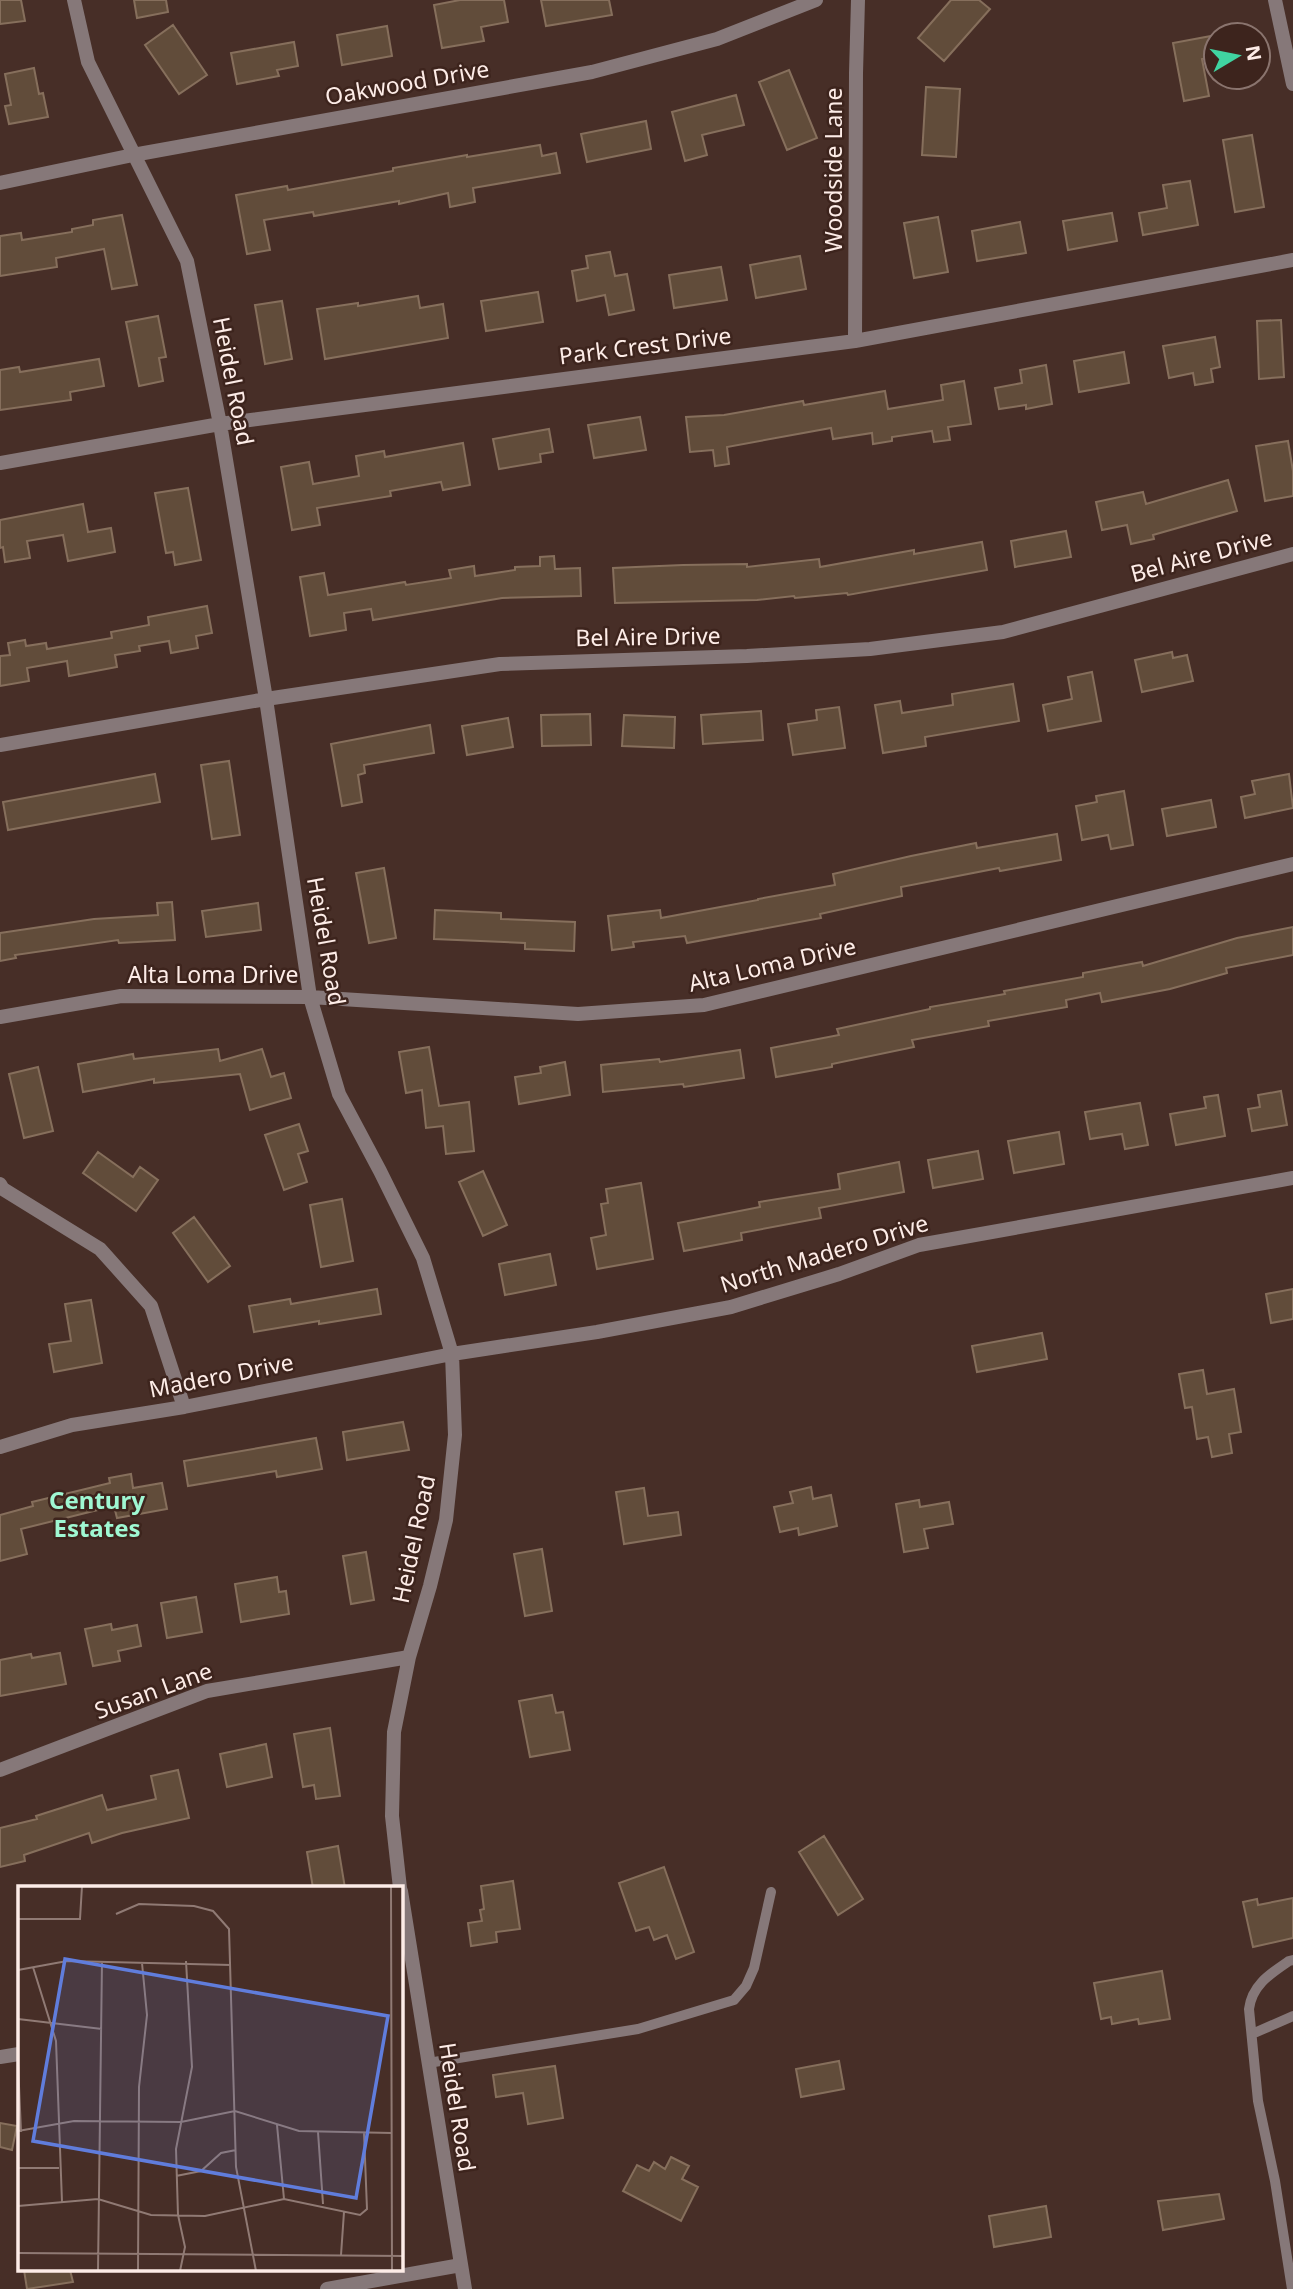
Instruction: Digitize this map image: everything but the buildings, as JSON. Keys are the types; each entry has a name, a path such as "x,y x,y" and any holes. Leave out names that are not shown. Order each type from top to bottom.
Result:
{"street":[{"name":"Heidel Road","path":"74,0 88,62 187,261 220,424 266,699 310,997 338,1094 424,1258 452,1354 455,1435 446,1520 397,1707 392,1752 392,1816 401,1886"},
{"name":"Oakwood Drive","path":"0,183 133,155 592,72 717,38 816,0"},
{"name":"Woodside Lane","path":"855,341 858,0"},
{"path":"1275,0 1293,83"},
{"name":"Park Crest Drive","path":"0,463 220,424 855,341 1293,260"},
{"name":"Bel Aire Drive","path":"0,745 266,699 500,664 856,650 1003,632 1293,554"},
{"name":"Alta Loma Drive","path":"0,1017 121,996 310,997 578,1014 704,1006 1293,864"},
{"name":"North Madero Drive","path":"452,1354 597,1332 731,1307 839,1274 919,1245 1293,1178"},
{"path":"0,1184 3,1189 100,1249 151,1306 184,1407"},
{"name":"Madero Drive","path":"0,1447 72,1425 184,1407 452,1354"},
{"name":"Susan Lane","path":"0,1770 206,1692 409,1657"},
{"name":"Heidel Road","path":"402,1905 405,1950 428,2063 465,2289"},
{"path":"0,2057 18,2054"},
{"path":"327,2289 461,2265"}],"lane":[{"path":"428,2063 638,2029 734,2000 746,1986 754,1968 771,1892"},
{"path":"1292,2289 1275,2182 1258,2101 1249,2009 1251,1995 1266,1977 1293,1960"},
{"path":"1252,2034 1293,2016"}],"district":[{"name":"Century Estates","path":"97,1513"}]}
